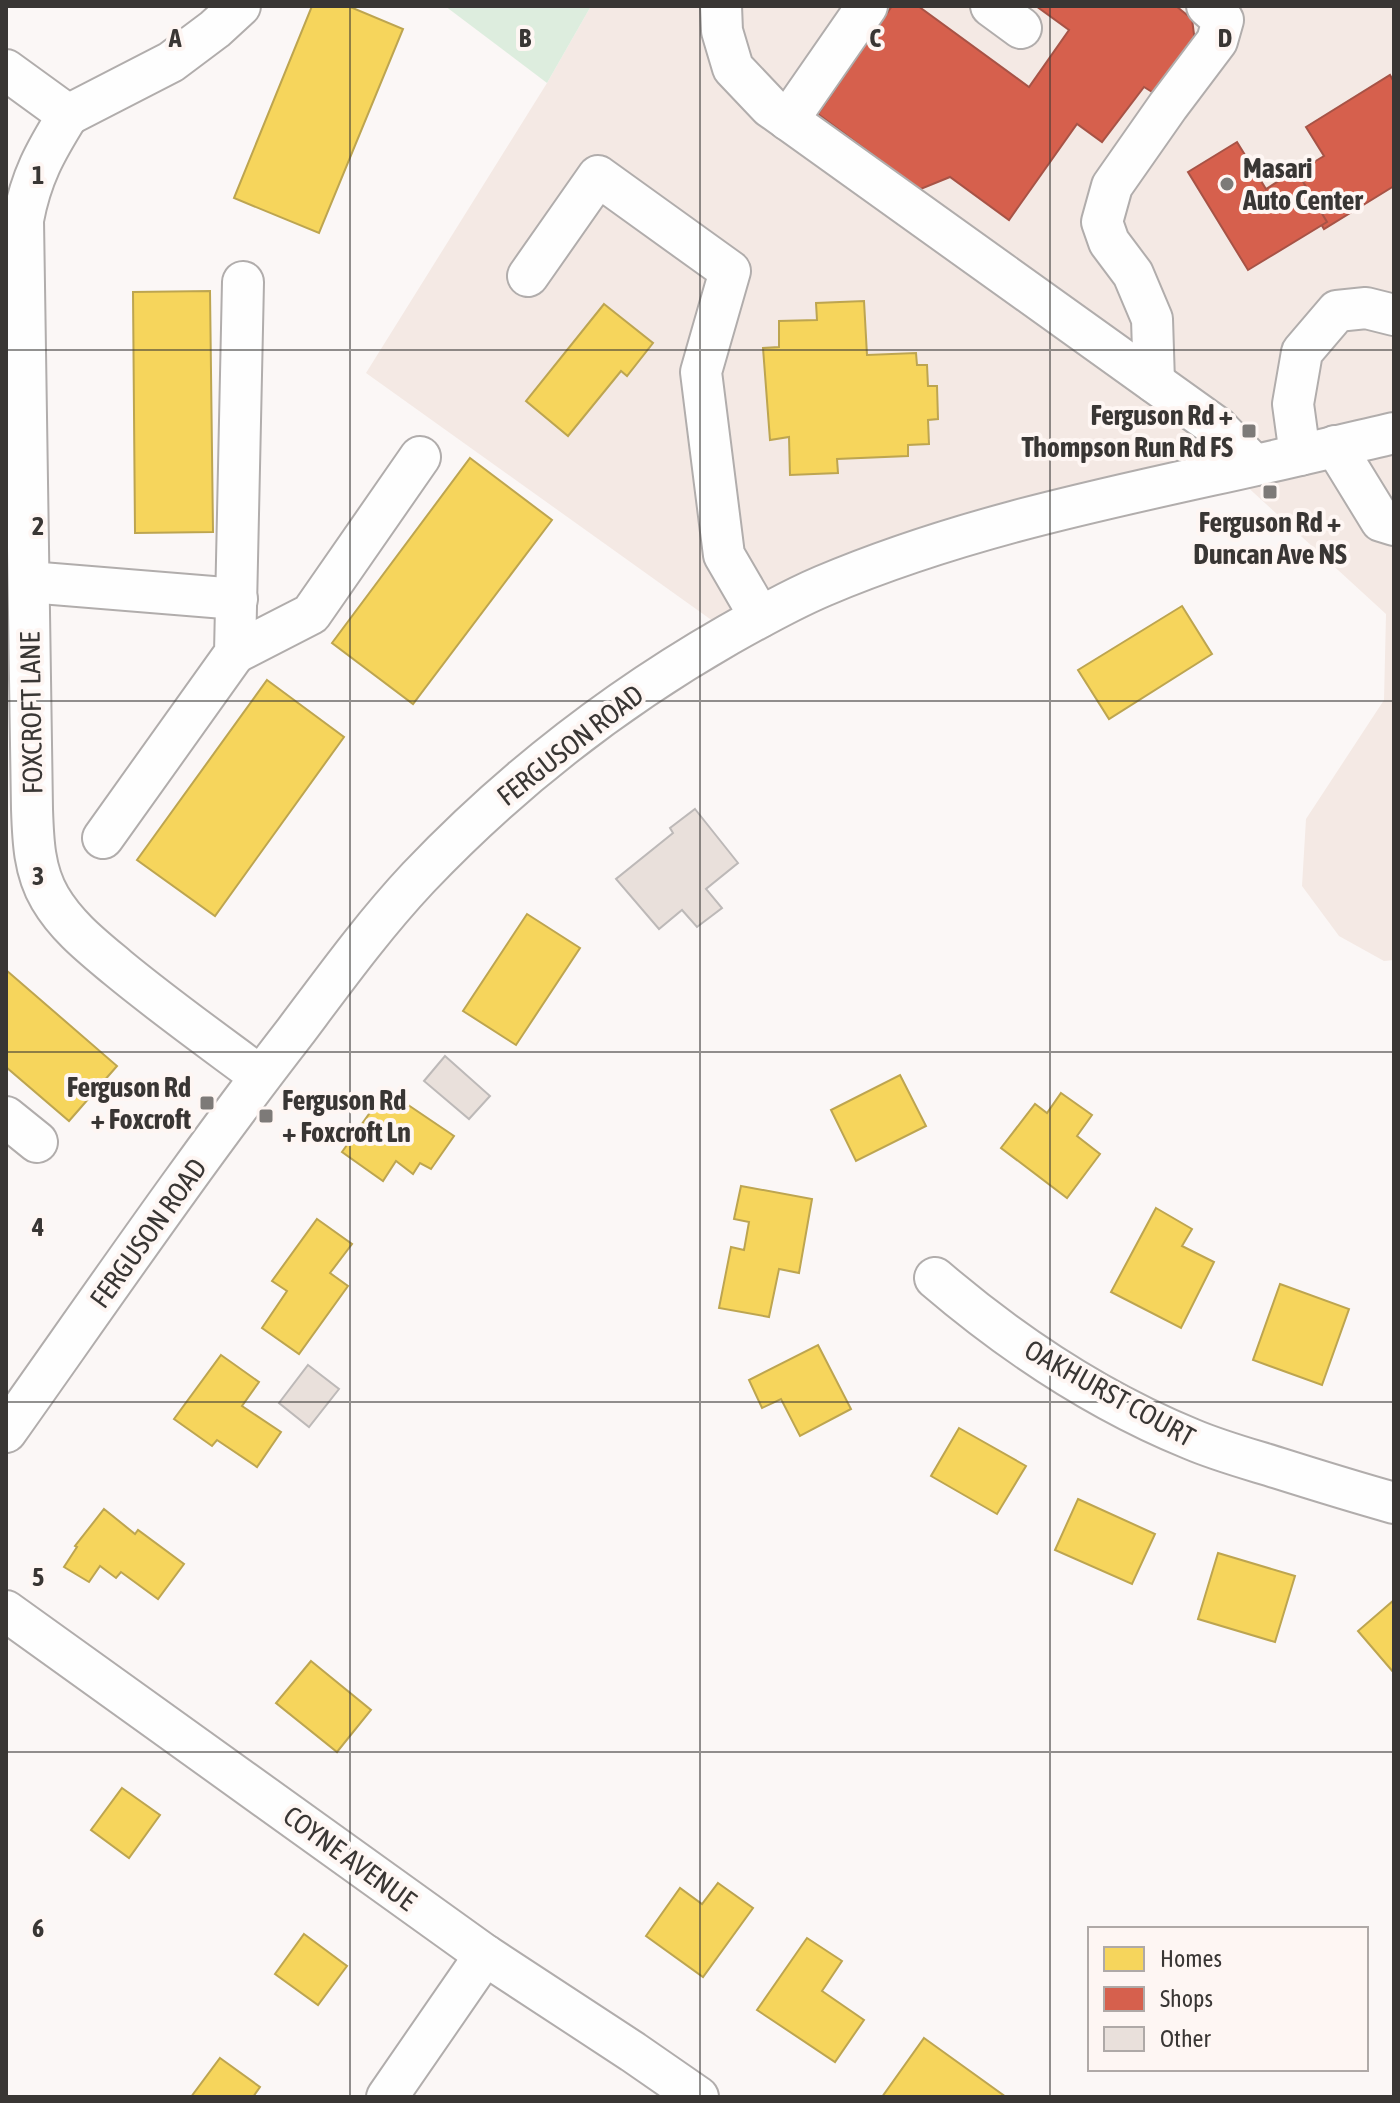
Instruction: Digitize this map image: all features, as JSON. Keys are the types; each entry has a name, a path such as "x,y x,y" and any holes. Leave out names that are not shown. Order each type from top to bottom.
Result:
{"street":[{"path":"6,70 68,115 171,62 240,6"},
{"path":"721,6 722,31 733,68 770,107 1218,428 1254,465"},
{"path":"788,120 867,6"},
{"path":"1154,382 1152,319 1133,274 1109,242 1102,222 1112,186 1217,41 1223,20 1207,6"},
{"name":"FOXCROFT LANE","path":"68,115 37,170 28,191 23,220 29,582 19,813 49,897 63,918 142,988 260,1076"},
{"path":"528,276 598,176 730,271 701,372 724,555 760,617"},
{"path":"235,653 243,282"},
{"path":"1394,315 1366,308 1337,311 1302,352 1293,404 1317,450 1381,521 1394,525"},
{"name":"FERGUSON ROAD","path":"6,1432 260,1076 360,946 417,879 493,804 554,752 619,703 683,660 760,617 833,582 897,558 989,527 1092,501 1394,433"},
{"path":"103,838 235,653 311,614 420,457"},
{"path":"29,582 237,599"},
{"path":"6,1117 37,1142"},
{"name":"OAKHURST COURT","path":"935,1278 1004,1334 1076,1380 1144,1417 1218,1449 1394,1503"},
{"name":"COYNE AVENUE","path":"6,1611 485,1955 698,2097"},
{"path":"387,2097 485,1955"}],"shaded area":[{"path":"591,6 1394,6 1394,960 1384,961 1339,936 1302,886 1306,819 1384,700 1386,614 1230,471 1092,501 731,634 366,373 547,83"}],"green space":[{"path":"445,6 591,6 547,83"}],"building: Homes":[{"path":"312,6 348,6 403,29 319,233 234,198"},
{"path":"210,291 213,532 135,533 133,292"},
{"path":"864,301 867,355 916,353 917,365 927,365 928,386 937,386 938,419 928,420 929,444 908,445 908,456 837,459 838,473 790,475 789,437 770,440 763,348 779,347 779,321 817,320 816,303"},
{"path":"604,304 653,343 627,376 621,371 568,436 526,401"},
{"path":"470,458 552,520 413,704 332,643"},
{"path":"1182,606 1212,654 1109,719 1078,670"},
{"path":"267,680 344,737 215,916 137,860"},
{"path":"527,914 580,948 516,1045 463,1011"},
{"path":"6,970 117,1066 69,1121 6,1067"},
{"path":"900,1075 926,1126 856,1161 831,1110"},
{"path":"386,1090 454,1136 431,1169 420,1163 413,1174 396,1161 383,1181 342,1152"},
{"path":"1061,1093 1092,1115 1077,1136 1100,1154 1067,1198 1001,1148 1035,1104 1047,1113"},
{"path":"741,1186 812,1199 799,1273 779,1269 769,1317 719,1308 731,1247 744,1250 749,1222 734,1219"},
{"path":"1156,1208 1192,1229 1182,1246 1214,1262 1181,1328 1111,1292"},
{"path":"317,1219 352,1244 330,1273 348,1286 299,1354 262,1328 287,1291 272,1281"},
{"path":"1280,1284 1349,1309 1322,1385 1253,1360"},
{"path":"818,1345 851,1409 800,1436 781,1399 762,1408 749,1380"},
{"path":"221,1355 259,1382 242,1406 281,1432 257,1467 217,1440 212,1446 174,1419"},
{"path":"959,1428 1026,1466 997,1514 931,1476"},
{"path":"1078,1499 1155,1534 1132,1584 1055,1550"},
{"path":"104,1509 135,1534 138,1530 184,1564 158,1599 121,1572 116,1578 100,1566 89,1582 64,1567 75,1546"},
{"path":"1218,1553 1295,1576 1275,1642 1198,1619"},
{"path":"1394,1600 1394,1673 1358,1631"},
{"path":"311,1661 371,1710 337,1752 276,1703"},
{"path":"122,1788 160,1815 129,1858 91,1830"},
{"path":"718,1883 753,1908 703,1977 646,1936 680,1888 702,1904"},
{"path":"304,1934 347,1966 318,2005 275,1974"},
{"path":"807,1938 842,1961 822,1991 864,2020 835,2062 757,2010"},
{"path":"924,2038 1006,2097 882,2097"},
{"path":"220,2058 260,2087 253,2097 191,2097"}],"building: Shops":[{"path":"892,6 918,6 1029,87 1069,30 1036,6 1176,6 1192,19 1195,42 1157,95 1144,87 1102,142 1077,124 1009,220 950,177 911,193 891,180 897,173 818,114"},
{"path":"1390,75 1394,82 1394,186 1324,229 1292,175 1324,156 1306,127"},
{"path":"1237,142 1266,189 1296,170 1327,222 1248,270 1188,172"}],"building: Other":[{"path":"695,809 738,863 706,889 722,908 697,927 682,910 659,929 616,879 673,833 670,828"},
{"path":"445,1056 490,1096 469,1119 424,1081"},
{"path":"308,1365 339,1389 309,1427 279,1403"}],"place":[{"name":"Masari Auto Center","path":"1227,184"},
{"name":"Ferguson Rd + Thompson Run Rd FS","path":"1249,431"},
{"name":"Ferguson Rd + Duncan Ave NS","path":"1270,492"},
{"name":"Ferguson Rd + Foxcroft","path":"207,1103"},
{"name":"Ferguson Rd + Foxcroft Ln","path":"266,1116"}]}
